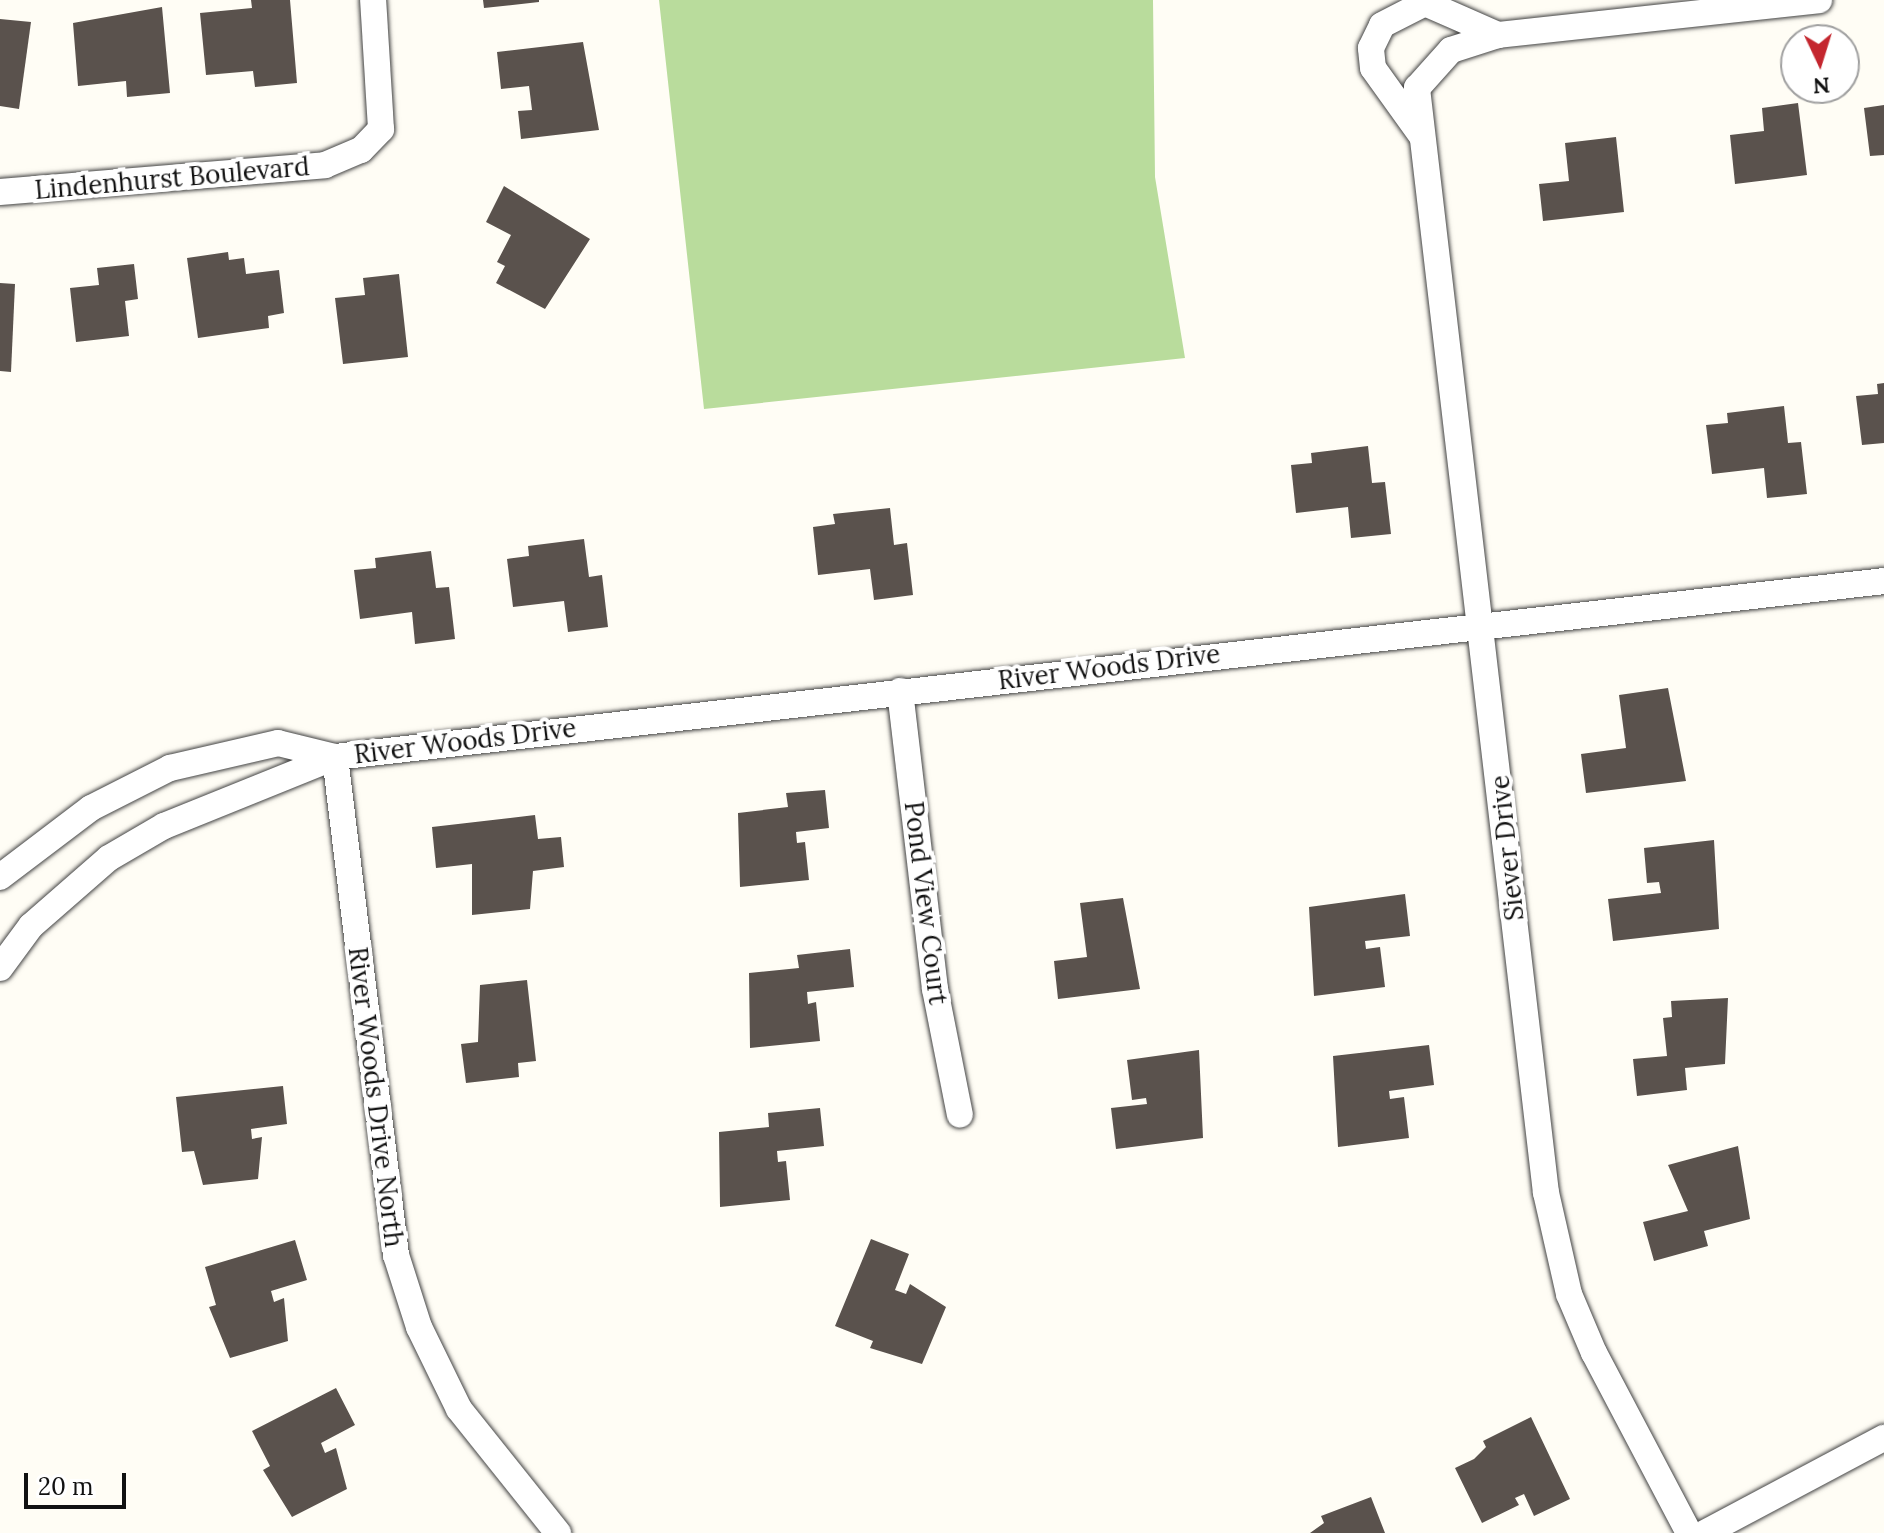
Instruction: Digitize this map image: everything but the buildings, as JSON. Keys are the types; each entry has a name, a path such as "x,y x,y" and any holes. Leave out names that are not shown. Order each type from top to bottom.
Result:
{"street":[{"name":"Lindenhurst Boulevard","path":"0,192 325,165 361,150 381,129 373,0"},
{"path":"1498,35 1819,0"},
{"name":"Siever Drive","path":"1421,135 1373,68 1371,48 1382,25 1425,3 1498,35"},
{"name":"Siever Drive","path":"1498,35 1451,50 1417,88 1556,1249 1594,1353 1689,1533"},
{"name":"River Woods Drive","path":"0,968 31,926 109,858 164,826 335,757 1884,581"},
{"name":"Pond View Court","path":"900,691 935,989 960,1115"},
{"name":"River Woods Drive","path":"0,877 91,808 170,768 278,743 335,757"},
{"name":"River Woods Drive North","path":"335,757 396,1255 419,1327 459,1409 558,1533"},
{"path":"1705,1533 1884,1438"}],"green space":[{"path":"659,0 1153,0 1155,177 1185,358 704,409"}]}
